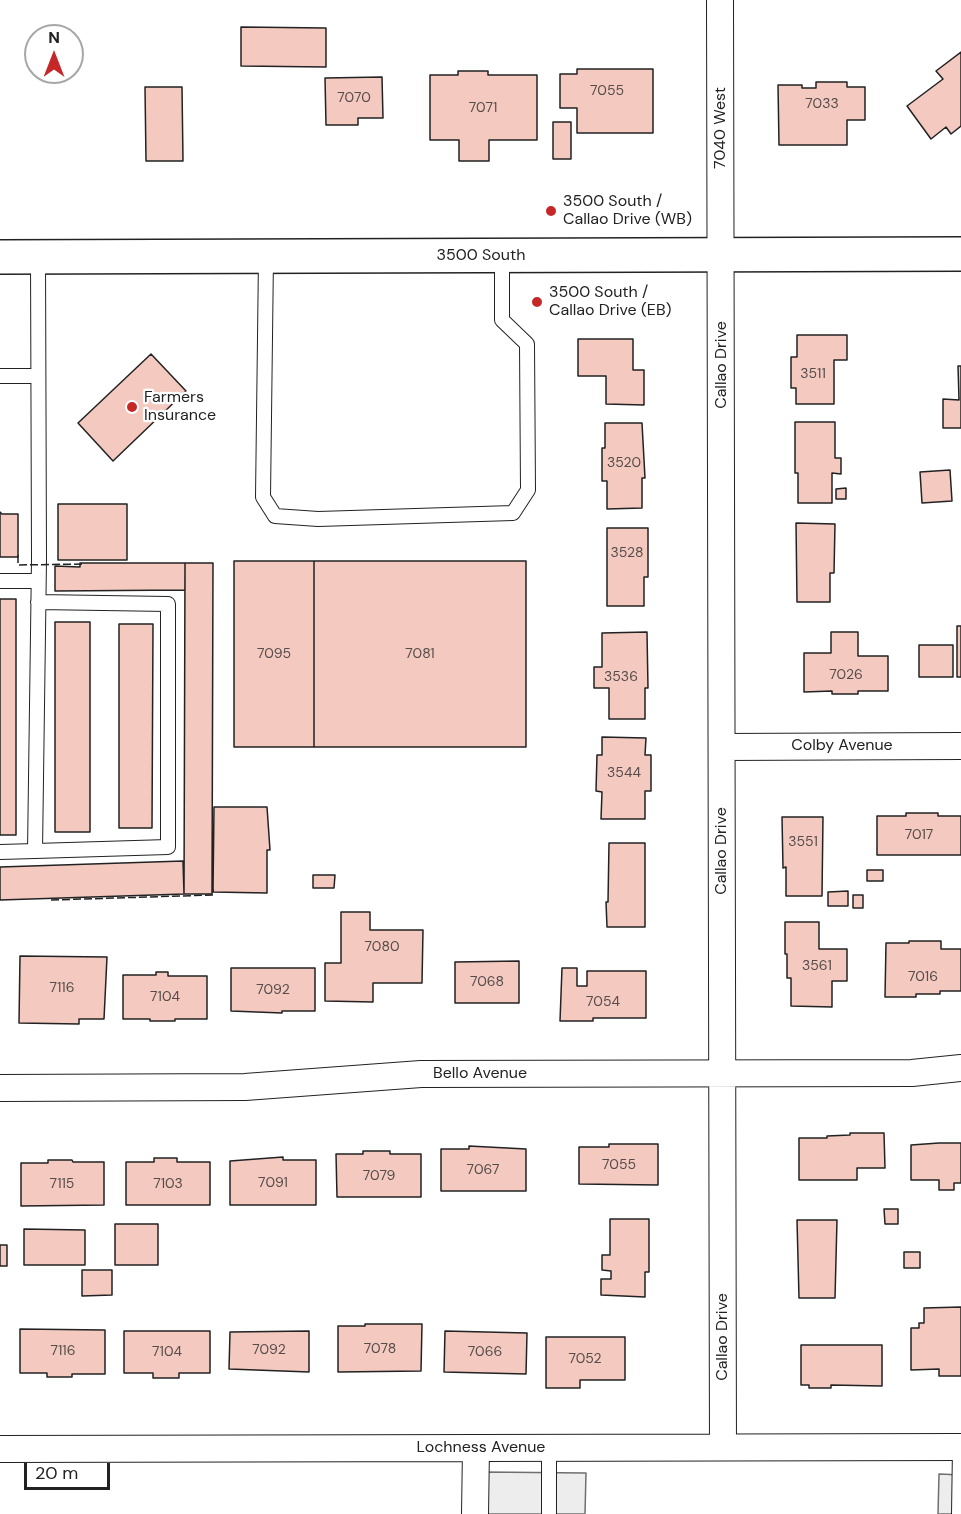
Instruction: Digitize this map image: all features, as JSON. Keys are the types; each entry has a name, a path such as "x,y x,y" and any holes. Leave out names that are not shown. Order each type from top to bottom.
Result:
{"main road":[{"name":"3500 South","path":"0,257 961,254"}],"street":[{"name":"7040 West","path":"720,0 722,255"},
{"name":"Callao Drive","path":"722,255 723,1447"},
{"name":"Colby Avenue","path":"722,747 961,746"},
{"name":"Bello Avenue","path":"0,1089 245,1088 421,1074 912,1073 961,1068"},
{"name":"Lochness Avenue","path":"0,1449 960,1447"},
{"path":"475,1514 476,1448"}],"lane":[{"path":"266,256 263,497 275,516 318,519 513,513 528,490 527,344 502,320 502,256"},
{"path":"35,851 38,257"},
{"path":"0,376 38,376"},
{"path":"0,581 38,581"},
{"path":"0,852 168,847 168,604 38,602"},
{"path":"959,1514 960,1447"},
{"path":"549,1448 549,1514"}],"shaded area":[{"path":"484,1472 586,1473 585,1514 484,1514"},
{"path":"939,1474 961,1475 961,1514 938,1514"}],"building":[{"path":"241,27 326,28 326,67 241,66"},
{"path":"961,52 961,126 951,134 946,127 931,139 907,106 943,79 936,71"},
{"path":"577,69 653,69 653,133 577,133 577,108 560,108 560,74 577,74"},
{"path":"458,71 488,71 488,75 537,75 537,140 489,140 489,161 459,161 459,140 430,140 430,75 458,75"},
{"path":"382,77 383,118 358,118 358,125 326,125 325,78"},
{"path":"816,82 847,82 847,87 865,87 865,120 847,120 847,145 779,145 778,85 802,85 802,88 816,88"},
{"path":"145,87 182,87 183,161 146,161"},
{"path":"553,122 571,122 571,159 553,159"},
{"path":"797,335 847,335 847,360 834,360 834,404 796,404 796,388 791,388 791,357 797,357"},
{"path":"578,339 633,339 633,370 644,370 644,405 606,404 606,376 578,376"},
{"name":"Farmers Insurance","path":"151,354 186,391 113,461 78,423"},
{"path":"958,366 961,366 961,428 943,428 943,399 959,400"},
{"path":"795,422 835,422 835,458 841,458 841,474 832,473 832,503 798,503 798,473 795,473"},
{"path":"605,423 642,423 645,478 642,478 642,508 607,509 607,481 602,481"},
{"path":"950,470 952,501 922,503 920,472"},
{"path":"846,488 846,499 836,499 836,489"},
{"path":"58,504 127,504 127,560 58,560"},
{"path":"0,512 18,514 18,557 0,557"},
{"path":"796,523 835,524 834,573 830,573 830,602 797,602"},
{"path":"607,528 648,528 648,577 644,577 644,606 607,606"},
{"path":"234,561 314,561 314,747 234,747"},
{"path":"314,561 526,561 526,747 314,747"},
{"path":"80,563 185,563 185,590 55,591 55,566 80,567"},
{"path":"185,563 213,563 212,894 184,894"},
{"path":"0,599 16,599 16,835 0,835"},
{"path":"55,622 90,622 90,832 55,832"},
{"path":"119,624 153,624 152,828 119,828"},
{"path":"957,626 961,626 961,677 957,677"},
{"path":"647,632 648,688 645,688 645,719 609,719 609,688 594,688 594,667 602,667 602,633"},
{"path":"831,632 858,632 858,656 888,656 888,691 858,691 858,694 832,694 832,691 804,692 804,653 831,653"},
{"path":"919,645 953,645 953,677 919,677"},
{"path":"602,737 646,738 645,755 651,755 651,791 645,791 645,819 601,819 602,792 596,791 597,755 602,755"},
{"path":"214,807 267,807 270,850 267,850 267,893 213,892"},
{"path":"906,813 961,816 961,855 877,855 877,816 906,816"},
{"path":"782,817 823,817 822,896 786,896"},
{"path":"609,843 645,843 645,927 607,927"},
{"path":"183,861 184,894 0,900 0,867"},
{"path":"867,870 883,870 883,881 867,881"},
{"path":"313,875 335,875 334,888 313,888"},
{"path":"848,891 848,906 828,906 828,892"},
{"path":"853,895 863,895 863,908 853,908"},
{"path":"341,912 370,912 370,930 423,930 422,983 373,983 373,1002 325,1001 325,963 341,963"},
{"path":"785,922 819,922 819,949 847,949 847,981 832,981 832,1007 791,1006 791,978 787,978 787,954 785,954"},
{"path":"909,941 941,941 941,949 961,949 961,991 916,994 916,997 885,997 886,943 909,943"},
{"path":"20,956 107,957 104,1019 79,1019 79,1024 19,1023"},
{"path":"519,961 519,1003 455,1003 455,962"},
{"path":"231,968 315,968 315,1011 282,1011 282,1013 231,1011"},
{"path":"562,968 577,968 577,986 587,986 587,971 646,971 646,1018 593,1018 593,1021 560,1021"},
{"path":"156,972 168,972 168,976 207,976 207,1019 150,1021 150,1019 123,1019 123,975 156,975"},
{"path":"850,1133 884,1133 885,1168 857,1168 857,1180 799,1180 799,1138 827,1138 827,1136 850,1135"},
{"path":"961,1143 961,1183 954,1183 954,1190 939,1190 939,1180 911,1180 911,1145"},
{"path":"609,1144 658,1144 658,1185 579,1184 579,1147 609,1147"},
{"path":"469,1146 526,1149 526,1191 441,1191 441,1149 469,1149"},
{"path":"363,1151 421,1154 421,1197 337,1197 336,1154 363,1154"},
{"path":"283,1157 283,1160 316,1160 316,1205 230,1205 230,1161"},
{"path":"154,1158 177,1158 177,1162 210,1162 210,1205 126,1205 126,1162 154,1162"},
{"path":"48,1160 104,1162 104,1205 21,1206 21,1163 48,1163"},
{"path":"884,1209 898,1209 898,1224 885,1224"},
{"path":"610,1219 649,1219 649,1272 645,1272 645,1297 601,1295 601,1279 611,1279 611,1271 602,1270 602,1255 610,1255"},
{"path":"797,1220 837,1220 835,1298 799,1298"},
{"path":"115,1224 158,1224 158,1265 115,1265"},
{"path":"24,1229 85,1230 85,1265 24,1265"},
{"path":"0,1245 7,1245 7,1266 0,1266"},
{"path":"904,1252 920,1252 920,1268 904,1268"},
{"path":"82,1270 112,1270 112,1295 82,1296"},
{"path":"961,1307 961,1376 939,1376 939,1369 911,1370 911,1328 919,1328 919,1323 924,1323 924,1308"},
{"path":"365,1324 422,1324 421,1371 338,1372 338,1326 365,1326"},
{"path":"20,1329 105,1330 105,1374 47,1377 47,1373 20,1373"},
{"path":"124,1331 210,1331 210,1373 179,1373 179,1378 153,1378 153,1373 124,1373"},
{"path":"309,1331 309,1372 229,1369 230,1332"},
{"path":"445,1331 527,1333 526,1374 444,1372"},
{"path":"546,1337 625,1337 625,1380 580,1380 580,1388 546,1388"},
{"path":"801,1345 882,1345 882,1386 831,1385 831,1388 809,1388 809,1385 801,1385"}],"fence":[{"path":"18,555 18,565 83,564"},
{"path":"51,900 213,895 213,889"}],"place":[{"name":"3500 South / Callao Drive (WB)","path":"551,211"},
{"name":"3500 South / Callao Drive (EB)","path":"537,302"},
{"name":"Farmers Insurance","path":"132,407"}]}
